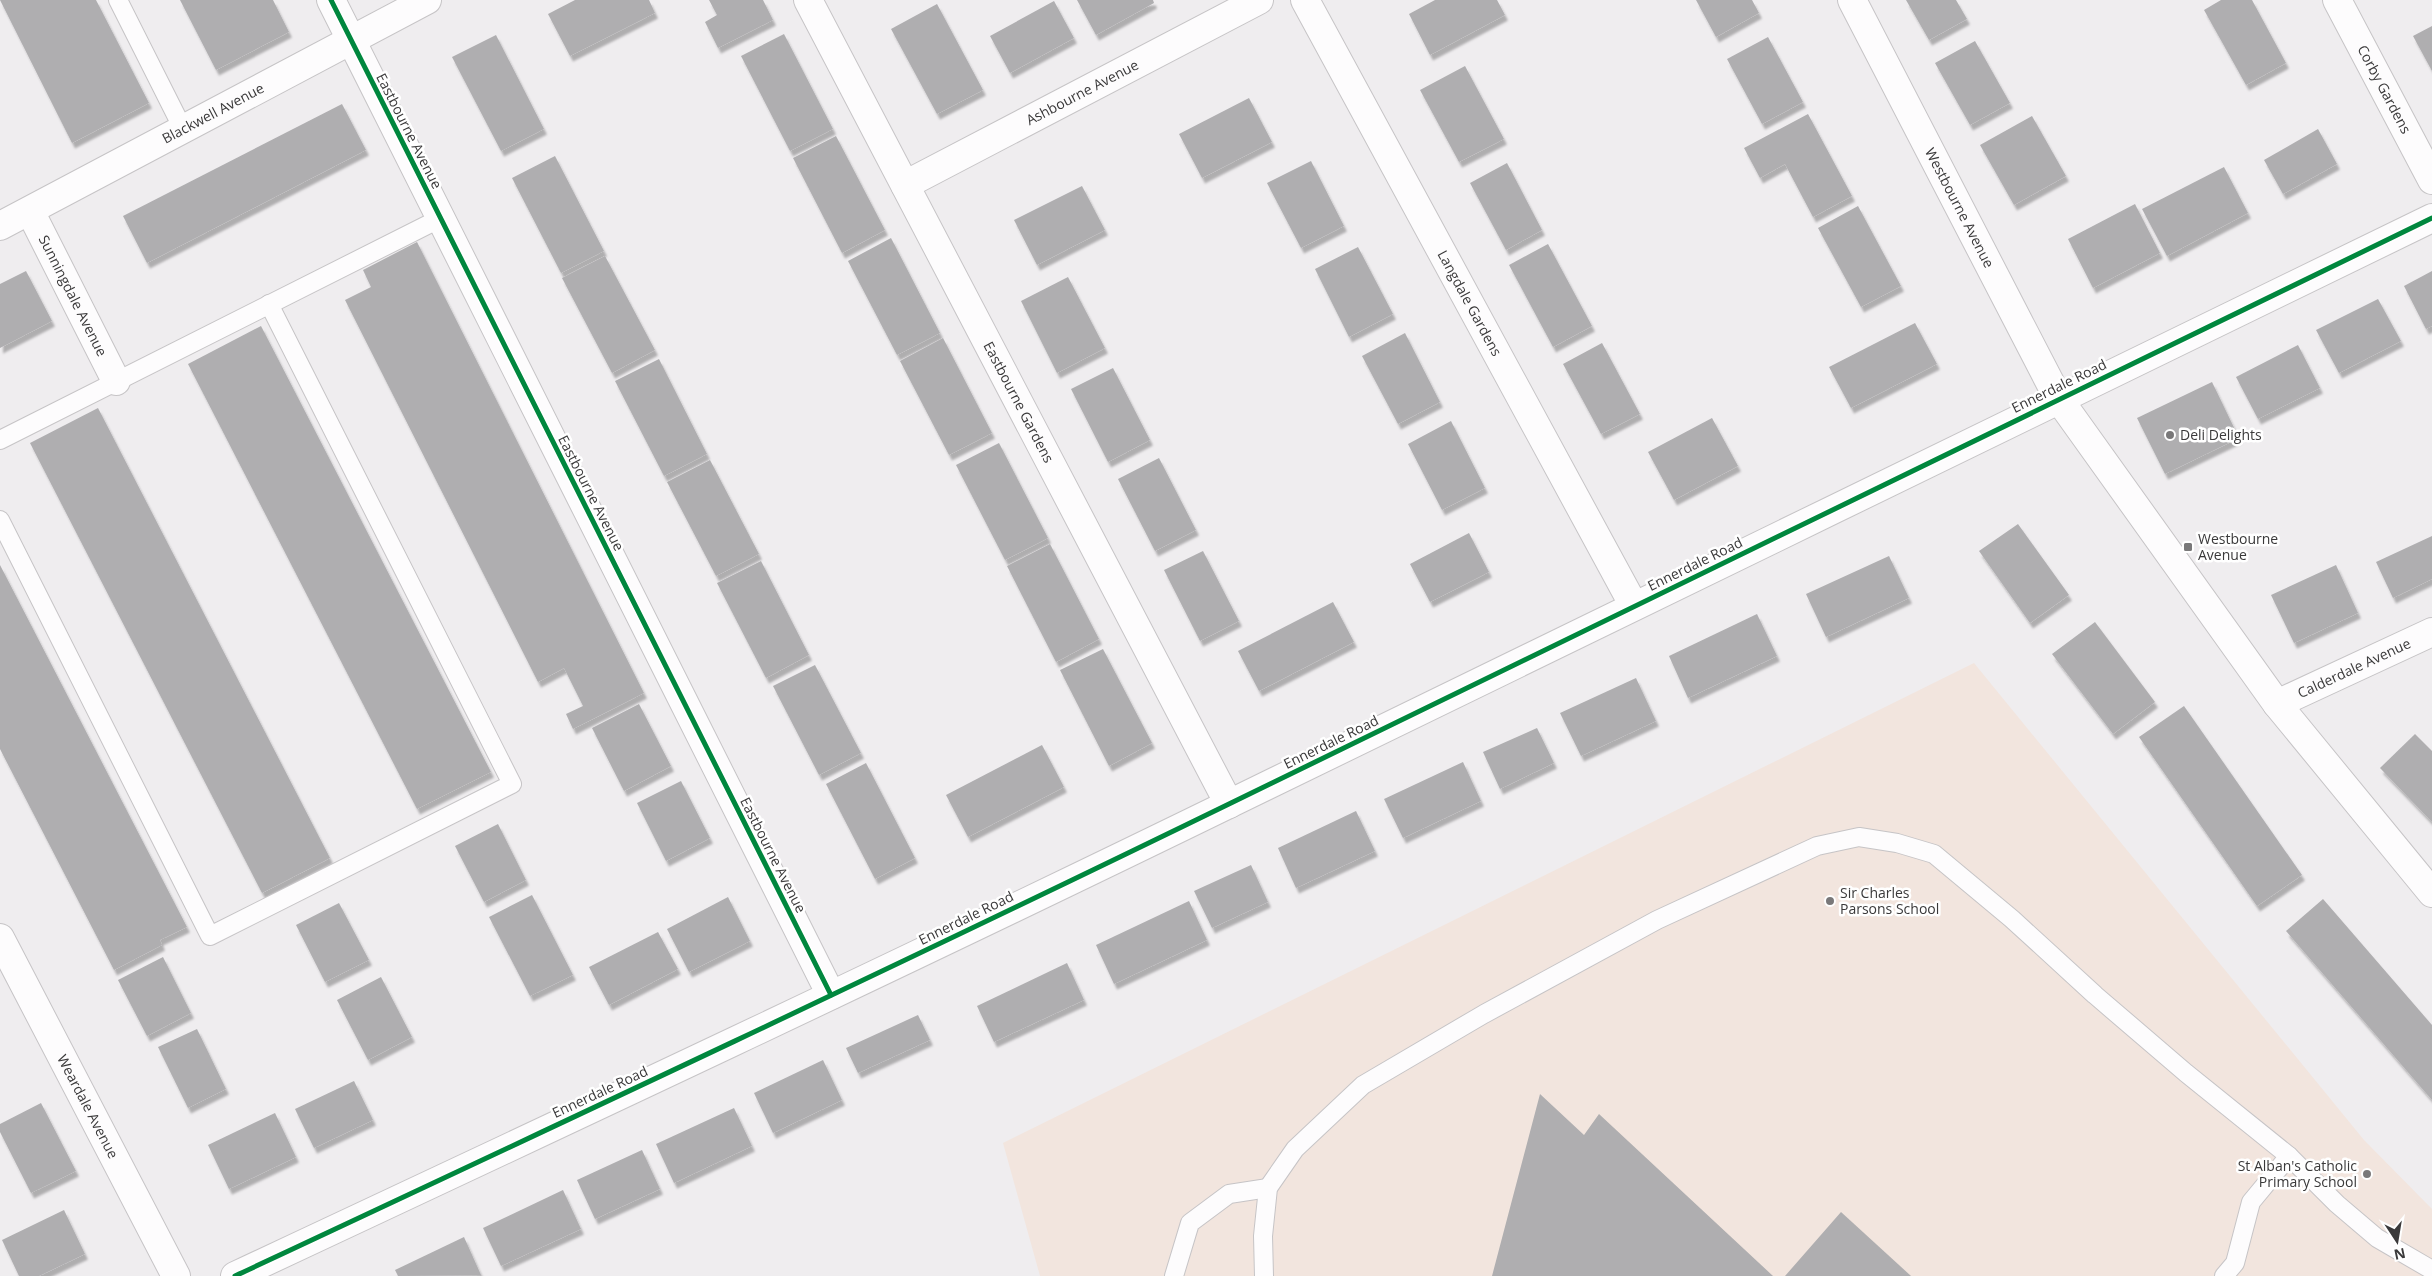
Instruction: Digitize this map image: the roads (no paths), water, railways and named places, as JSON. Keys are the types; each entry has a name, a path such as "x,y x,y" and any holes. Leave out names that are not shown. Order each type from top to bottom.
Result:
{"street":[{"name":"Eastbourne Avenue","path":"332,0 831,995"},
{"name":"Blackwell Avenue","path":"0,226 427,0"},
{"name":"Eastbourne Gardens","path":"808,0 1229,804"},
{"name":"Ashbourne Avenue","path":"906,185 1259,0"},
{"name":"Langdale Gardens","path":"1305,0 1634,606"},
{"name":"Westbourne Avenue","path":"1852,0 2058,398 2277,704 2432,893"},
{"name":"Corby Gardens","path":"2337,0 2432,180"},
{"name":"Sunningdale Avenue","path":"30,211 116,381"},
{"name":"Ennerdale Road","path":"235,1276 831,995 1229,804 2058,398 2432,218"},
{"name":"Calderdale Avenue","path":"2277,704 2432,632"},
{"name":"Weardale Avenue","path":"0,938 7,968 176,1276"}],"lane":[{"path":"118,0 183,130"},
{"path":"0,440 440,218"},
{"path":"0,520 210,936 512,784 269,304"},
{"path":"1264,1276 1263,1236 1268,1188 1295,1149 1363,1085 1484,1014 1658,920 1817,846 1859,837 1897,843 1934,854 2012,919 2095,995 2186,1073 2289,1156 2337,1204 2377,1238 2432,1270"},
{"path":"2224,1276 2235,1263 2251,1202 2289,1156"},
{"path":"1174,1276 1190,1222 1229,1194 1268,1188"}],"place":[{"name":"Deli Delights","path":"2170,435"},
{"name":"Westbourne Avenue","path":"2188,547"},
{"name":"Sir Charles Parsons School","path":"1830,901"},
{"name":"St Alban's Catholic Primary School","path":"2367,1174"}]}
